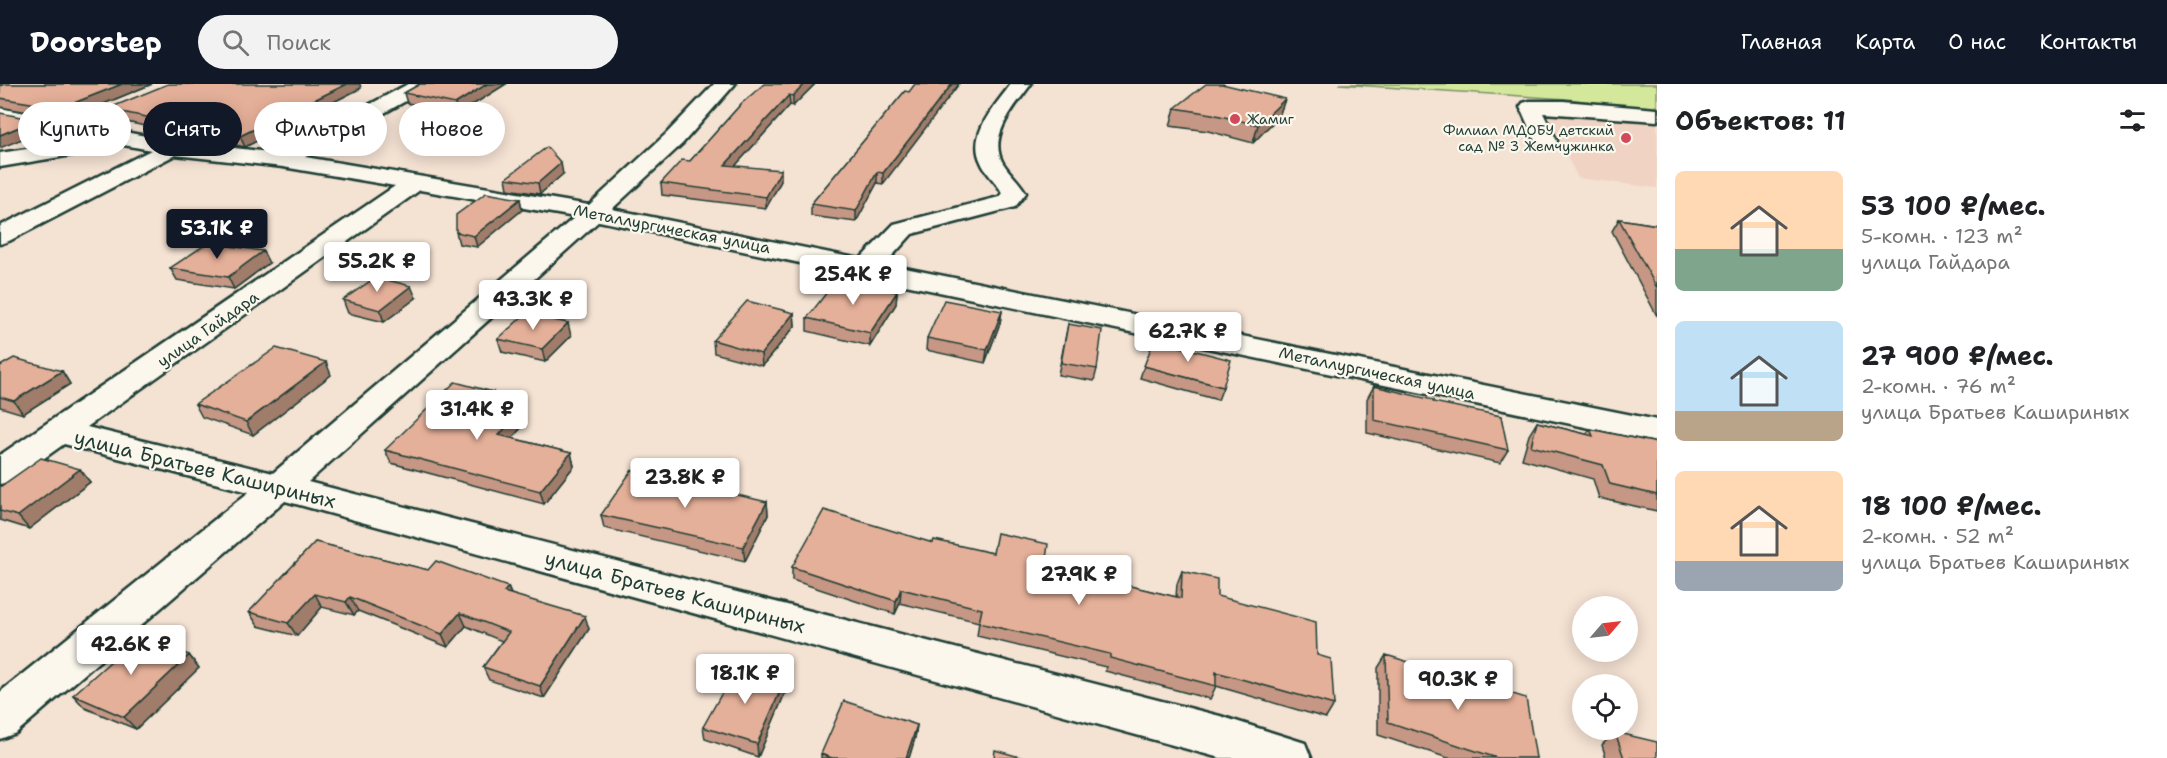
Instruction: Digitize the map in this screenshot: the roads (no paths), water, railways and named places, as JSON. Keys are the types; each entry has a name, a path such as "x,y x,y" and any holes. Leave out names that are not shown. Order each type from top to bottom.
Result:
{"street":[{"path":"284,160 422,84"},
{"path":"0,719 279,487 594,213 674,139 725,84"},
{"path":"867,268 903,229 1007,202 1014,193 1010,183 991,162 987,137 1021,84"},
{"path":"1546,141 1530,107 1563,107 1657,116"},
{"name":"Металлургическая улица","path":"0,114 18,117"},
{"path":"0,160 27,156"},
{"path":"0,236 156,156"},
{"name":"Металлургическая улица","path":"242,156 284,160 594,213 1657,431"},
{"name":"улица Гайдара","path":"0,472 414,184"},
{"name":"улица Братьев Кашириных","path":"60,432 279,487 1220,748 1288,758"}],"place":[{"name":"Жамиг","path":"1235,119"},
{"name":"Филиал МДОБУ детский сад № 3 Жемчужинка","path":"1626,138"}]}
